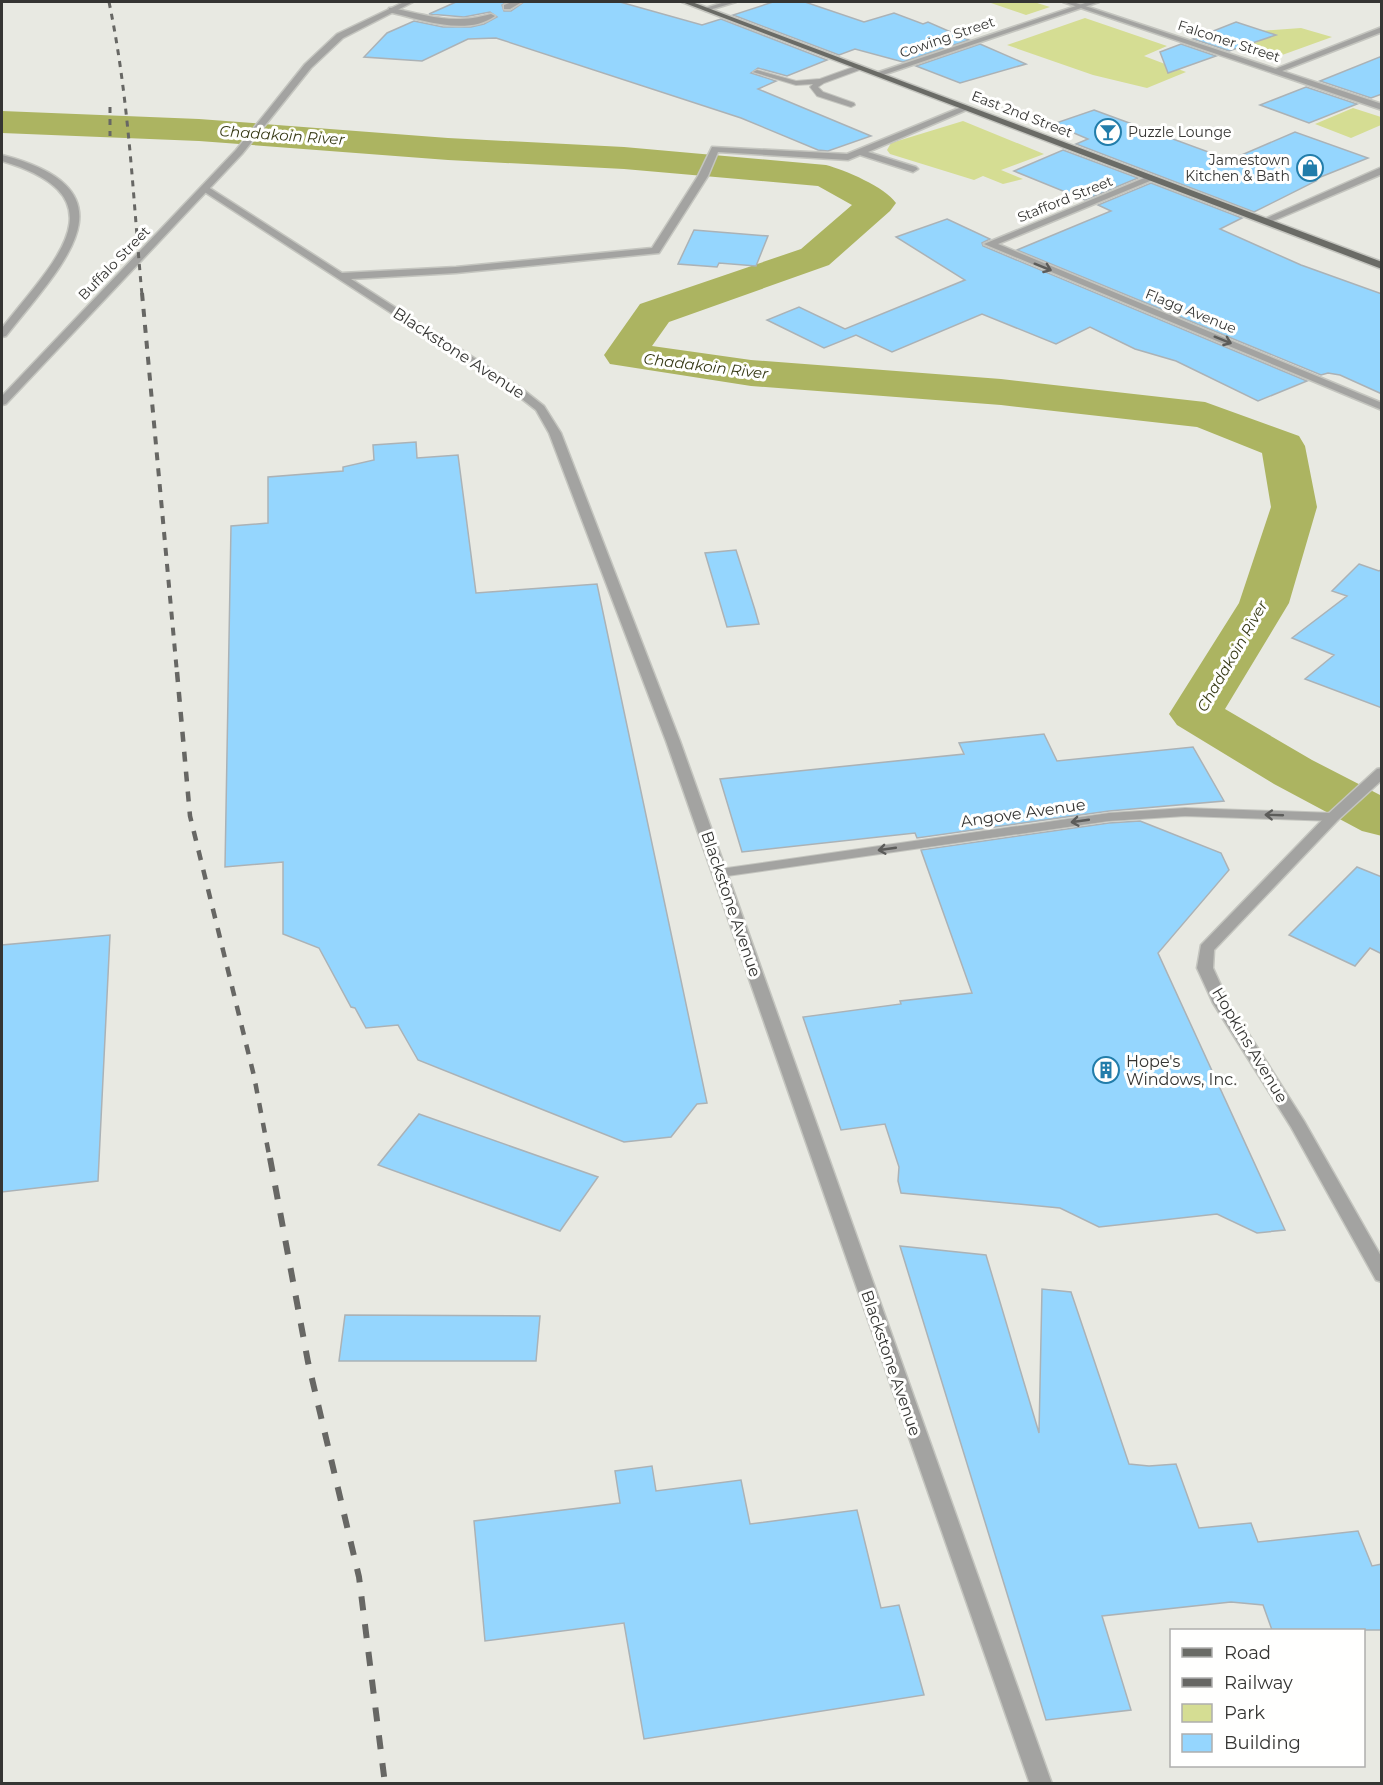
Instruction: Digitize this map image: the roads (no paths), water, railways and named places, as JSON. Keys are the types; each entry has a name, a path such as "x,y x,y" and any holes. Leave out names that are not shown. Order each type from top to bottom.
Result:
{"main road":[{"name":"East 2nd Street","path":"686,2 1382,266"}],"street":[{"path":"392,10 410,2"},
{"path":"507,7 518,2"},
{"path":"706,9 732,2"},
{"name":"Falconer Street","path":"1067,2 1382,107"},
{"name":"Cowing Street","path":"877,74 1095,2"},
{"path":"392,10 456,23 481,21 491,16"},
{"name":"Buffalo Street","path":"2,402 205,189 266,120 308,66 339,37 392,10"},
{"path":"1274,70 1382,29"},
{"path":"341,276 456,270 656,251 703,176 715,149 848,157 967,108"},
{"path":"858,152 913,169"},
{"path":"2,158 29,166 54,179 65,189 74,204 76,222 59,262 2,334"},
{"path":"1265,221 1382,170"},
{"name":"Stafford Street","path":"989,244 1152,178"},
{"name":"Blackstone Avenue","path":"205,189 517,390 540,408 555,434 658,699 1041,1784"},
{"name":"Flagg Avenue","path":"989,244 1382,407"},
{"name":"Hopkins Avenue","path":"1382,772 1337,814 1206,949 1205,968 1221,1003 1298,1125 1382,1275"}],"lane":[{"path":"851,105 816,91 815,84 859,68"},
{"path":"757,72 796,83 821,81"},
{"name":"Angove Avenue","path":"720,873 1109,817 1185,812 1337,814"}],"waterway":[{"name":"Chadakoin River","path":"2,122 199,130 448,149 624,158 826,176 877,203 815,257 654,313 625,355 751,373 1001,392 1205,415 1283,446 1294,507 1264,603 1196,714 1293,772 1382,819"}],"railway":[{"path":"109,2 126,111 142,295"},
{"path":"110,107 110,136"},
{"path":"142,293 177,673"},
{"path":"177,672 190,816 254,1076 270,1160"},
{"path":"270,1158 308,1362 359,1577 385,1784"}],"place":[{"name":"Puzzle Lounge","path":"1108,132"},
{"name":"Jamestown Kitchen & Bath","path":"1310,168"},
{"name":"Hope's Windows, Inc.","path":"1106,1070"}]}
